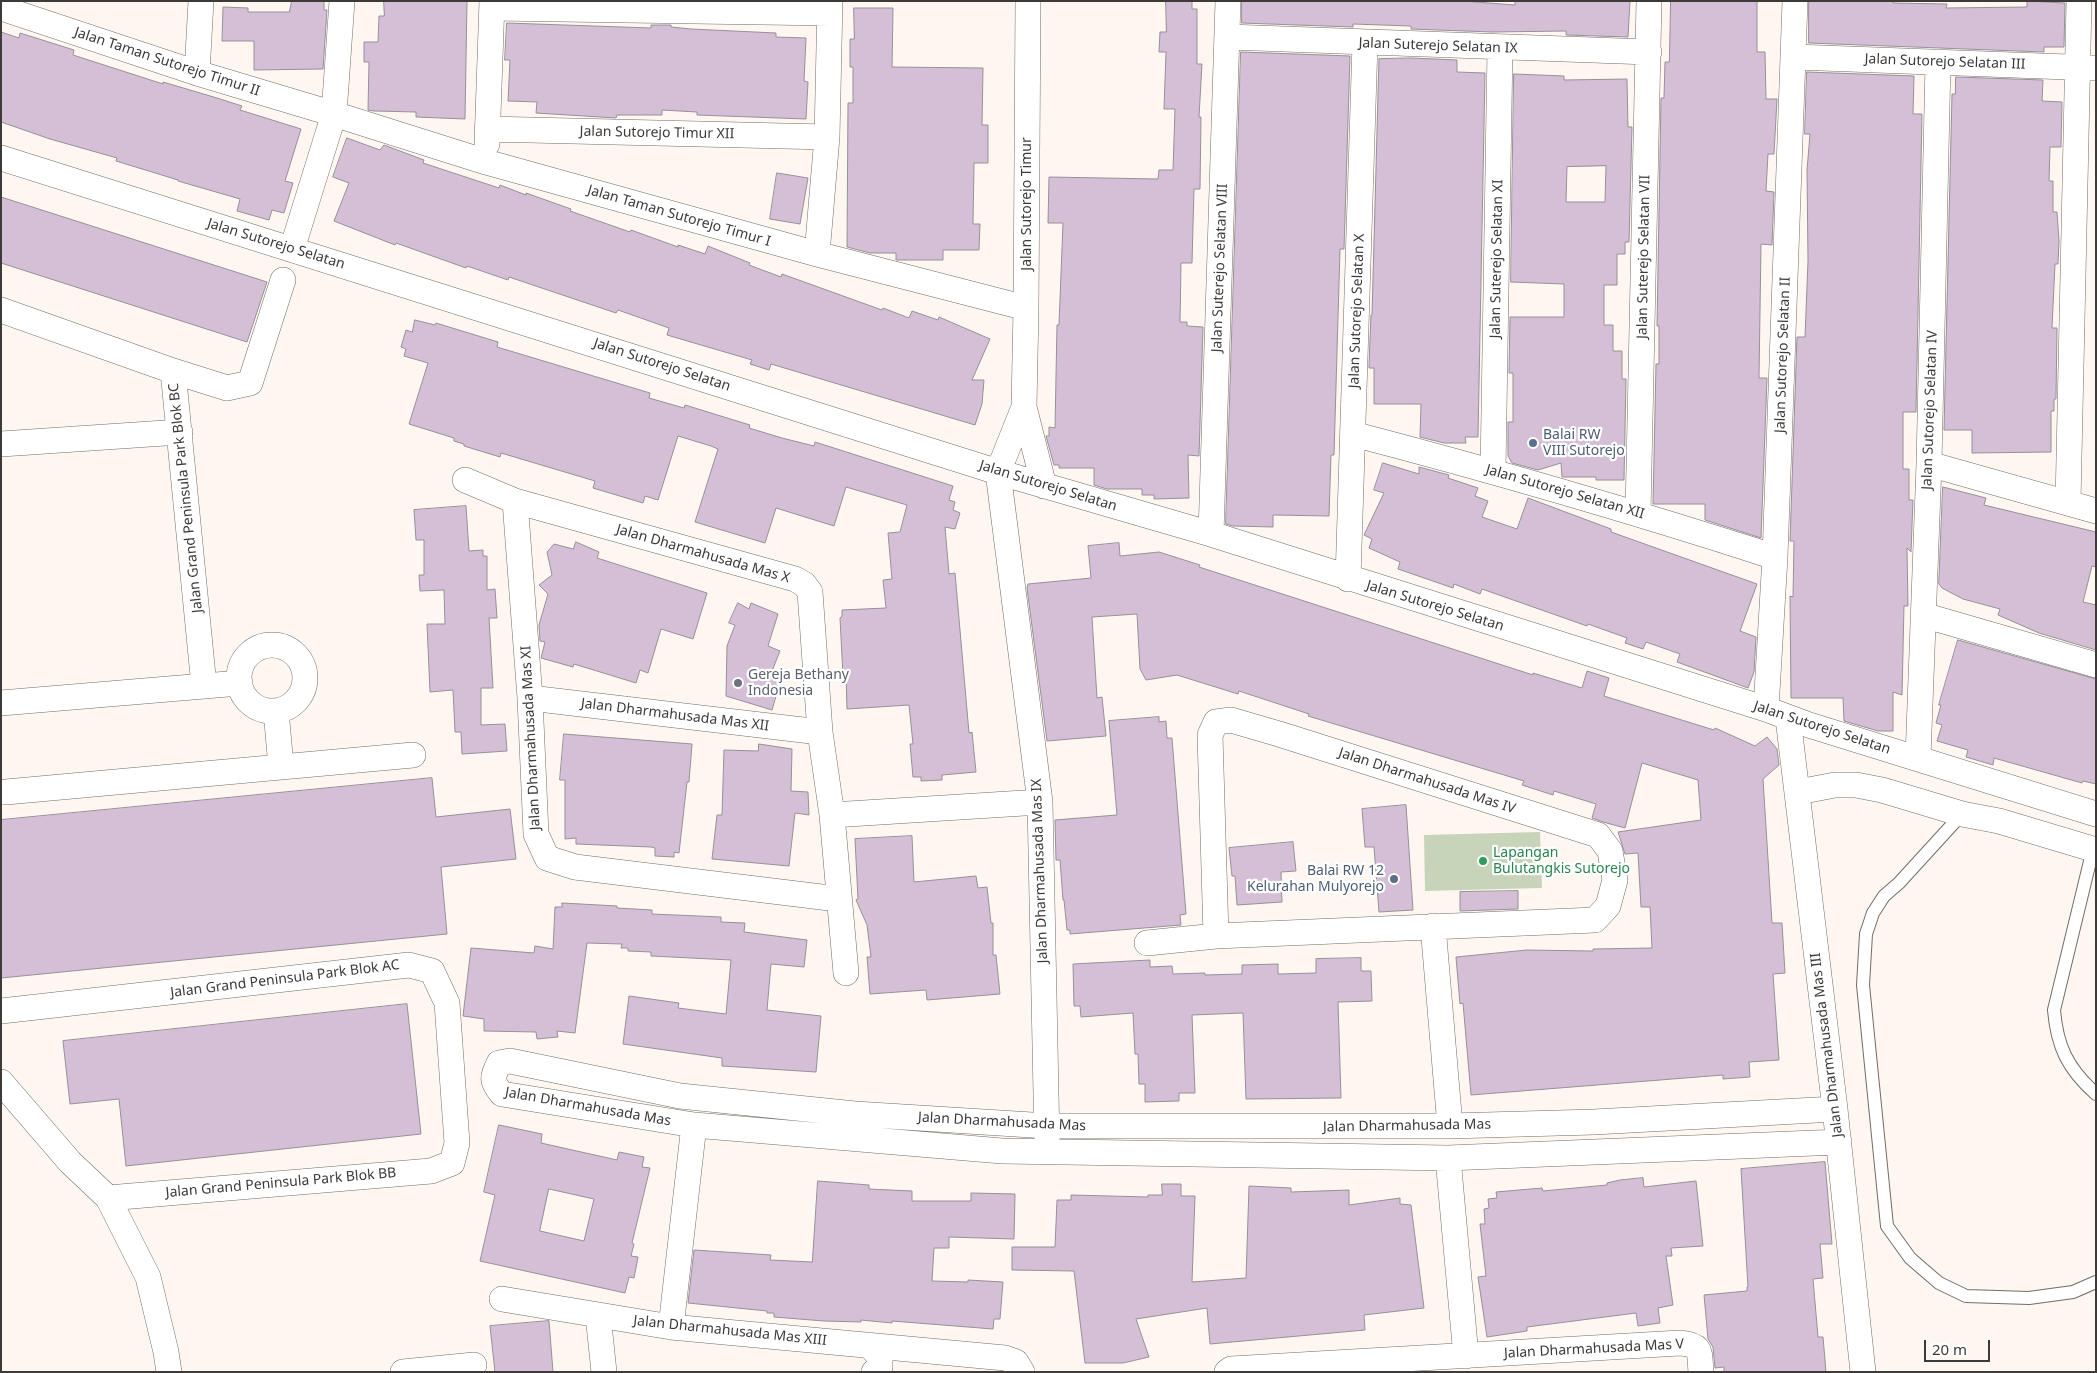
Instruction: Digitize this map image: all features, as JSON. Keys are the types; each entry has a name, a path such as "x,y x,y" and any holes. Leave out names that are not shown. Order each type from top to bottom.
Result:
{"street":[{"path":"197,73 201,1"},
{"path":"292,249 334,114 342,1"},
{"name":"Jalan Sutorejo Timur","path":"1028,1 1024,407 1044,486"},
{"name":"Jalan Suterejo Selatan VIII","path":"1211,534 1228,1"},
{"name":"Jalan Suterejo Selatan VII","path":"1638,513 1650,1"},
{"name":"Jalan Sutorejo Selatan II","path":"1766,709 1775,557 1795,1"},
{"path":"2068,503 2086,67 2079,1"},
{"path":"486,162 492,4 830,7 826,137 817,254"},
{"name":"Jalan Taman Sutorejo Timur II","path":"1,8 197,73 334,114"},
{"name":"Jalan Suterejo Selatan IX","path":"1228,37 1648,52"},
{"name":"Jalan Sutorejo Selatan X","path":"1348,579 1365,43"},
{"name":"Jalan Suterejo Selatan XI","path":"1493,471 1500,48"},
{"name":"Jalan Sutorejo Selatan III","path":"1794,57 2086,67"},
{"name":"Jalan Sutorejo Selatan IV","path":"1918,758 1929,464 1938,62"},
{"name":"Jalan Taman Sutorejo Timur I","path":"334,114 486,162 817,254 1026,308"},
{"name":"Jalan Sutorejo Timur XII","path":"487,128 826,137"},
{"name":"Jalan Sutorejo Selatan","path":"1,158 998,472 1211,534 1348,579 2096,814"},
{"path":"173,371 226,388 250,383 283,280"},
{"name":"Jalan Grand Peninsula Park Blok BC","path":"1,310 173,371 204,686"},
{"name":"Jalan Sutorejo Timur","path":"998,472 1024,407"},
{"path":"1,444 180,432"},
{"name":"Jalan Sutorejo Selatan XII","path":"1354,434 1493,471 1638,513 1775,557"},
{"path":"1929,464 2096,511"},
{"name":"Jalan Dharmahusada Mas IX","path":"998,472 1040,802 1048,1126 1047,1152"},
{"name":"Jalan Dharmahusada Mas X","path":"465,480 515,500 796,579 804,584 810,592 820,732 832,815 846,973"},
{"name":"Jalan Dharmahusada Mas XI","path":"515,500 530,698 536,834 547,858 575,867 838,899"},
{"path":"1923,615 2096,665"},
{"path":"271,645 282,647 292,652 300,660 304,670 305,681 302,692 296,701 287,708 276,711 256,707 248,701 240,683 240,672 244,662 251,653 260,647 271,645"},
{"path":"1,703 240,683"},
{"name":"Jalan Dharmahusada Mas XII","path":"530,698 820,732"},
{"path":"276,711 281,766"},
{"name":"Jalan Dharmahusada Mas III","path":"1788,718 1839,1142 1863,1372"},
{"name":"Jalan Dharmahusada Mas IV","path":"1147,943 1216,936 1595,920 1608,906 1614,880 1610,851 1598,835 1231,720 1216,722 1210,734 1216,936"},
{"path":"6,792 413,755"},
{"path":"1798,792 1835,785 1856,785 1882,790 1962,814 1999,821 2094,850"},
{"path":"832,815 1040,802"},
{"path":"1433,926 1450,1126"},
{"name":"Jalan Grand Peninsula Park Blok AC","path":"1,1011 409,964 432,971 447,1003 457,1143 452,1163"},
{"name":"Jalan Dharmahusada Mas","path":"1835,1109 1594,1122 1450,1126 1048,1126 855,1114 680,1096 510,1061 499,1063 493,1075 494,1085 502,1094 694,1125 1002,1151 1448,1158 1839,1142"},
{"path":"1,1082 70,1162 108,1198 148,1277 169,1372"},
{"path":"671,1327 694,1125"},
{"path":"1448,1158 1466,1356"},
{"name":"Jalan Grand Peninsula Park Blok BB","path":"108,1198 431,1171 452,1163"},
{"name":"Jalan Dharmahusada Mas XIII","path":"502,1299 671,1327 1005,1358 1016,1362 1022,1372"},
{"path":"598,1315 604,1372"},
{"name":"Jalan Dharmahusada Mas V","path":"1227,1372 1231,1369 1680,1343 1696,1346 1699,1351 1701,1372"},
{"path":"869,1345 880,1357 880,1367 874,1372"},
{"path":"403,1372 474,1365"}],"lane":[{"path":"1962,814 1899,883 1884,896 1873,912 1866,934 1863,985 1887,1226 1910,1258 1939,1283 1966,1296 2029,1298 2073,1292 2096,1282"},
{"path":"2094,850 2054,1010 2056,1030 2065,1057 2073,1071 2096,1094"}],"green space":[{"name":"Lapangan Bulutangkis Sutorejo","path":"1540,832 1542,888 1425,891 1424,835"}],"building":[{"path":"292,1 324,1 324,10 327,10 323,69 254,70 254,41 222,41 223,7 248,8 248,12 289,12"},
{"path":"384,1 467,1 465,119 416,117 416,112 368,110 369,62 364,62 364,42 378,42 379,16 384,16"},
{"path":"1166,1 1192,1 1192,9 1197,9 1197,64 1202,64 1199,117 1201,117 1200,189 1194,189 1192,263 1181,263 1180,322 1187,322 1187,326 1203,327 1199,456 1188,455 1189,498 1154,499 1154,495 1142,495 1142,489 1107,489 1094,485 1094,468 1059,468 1059,465 1054,465 1046,436 1049,436 1049,427 1055,428 1057,325 1059,325 1063,223 1048,223 1049,177 1158,179 1159,170 1173,170 1175,109 1164,109 1166,52 1159,52 1160,32 1166,32"},
{"path":"1242,1 1463,1 1515,5 1515,1 1630,1 1628,37 1566,35 1566,31 1492,32 1411,29 1411,26 1353,24 1353,27 1242,23"},
{"path":"1671,1 1757,1 1757,52 1765,52 1766,99 1777,99 1774,154 1768,154 1766,191 1774,192 1772,245 1761,244 1759,378 1767,378 1761,538 1705,520 1705,504 1653,504 1656,364 1659,364 1659,326 1657,326 1661,98 1664,98 1665,62 1669,62"},
{"path":"1809,1 1893,1 1893,3 1947,4 1946,8 2027,7 2027,1 2065,3 2064,47 2044,47 2044,52 1809,43"},
{"path":"854,8 893,8 892,67 983,68 982,125 988,125 988,163 974,163 973,224 980,224 979,250 943,250 943,260 896,260 896,253 870,253 847,247 848,103 853,103 853,67 850,67 850,39 854,39"},
{"path":"507,23 651,28 651,25 671,25 671,27 691,29 776,33 776,37 806,38 804,81 808,82 806,119 697,115 697,112 662,110 662,115 617,115 616,118 536,113 537,102 508,101 510,60 505,60"},
{"path":"1,32 19,38 20,33 74,50 73,55 163,84 163,82 242,106 240,110 301,129 285,181 293,183 284,213 272,210 269,220 237,211 240,199 178,181 116,161 117,158 50,139 1,122"},
{"path":"1241,52 1350,56 1344,249 1340,249 1334,455 1331,455 1329,516 1273,515 1273,527 1233,526 1226,524"},
{"path":"1379,59 1457,60 1457,72 1485,73 1478,437 1465,437 1466,443 1444,443 1420,437 1421,404 1374,404 1374,368 1369,368 1369,365"},
{"path":"1807,72 1914,76 1913,114 1922,114 1916,412 1903,412 1903,469 1909,469 1909,500 1913,500 1911,552 1907,548 1908,606 1904,606 1902,695 1893,692 1893,731 1878,731 1844,721 1843,698 1791,698 1790,596 1793,597 1794,541 1790,541 1797,337 1805,337 1808,261 1807,170 1810,134 1805,134"},
{"path":"1514,74 1564,76 1564,80 1627,79 1628,127 1632,127 1629,242 1625,242 1625,254 1617,254 1617,285 1604,285 1604,325 1613,325 1613,351 1622,351 1622,379 1626,379 1624,480 1596,480 1596,477 1562,477 1561,463 1538,470 1512,463 1508,456 1508,422 1513,422 1513,373 1509,373 1510,317 1564,317 1564,284 1511,282","holes":["1606,166 1605,202 1566,202 1567,167"]},
{"path":"1956,77 2043,80 2042,101 2062,102 2061,147 2050,147 2049,181 2053,181 2053,212 2057,212 2059,241 2058,264 2055,264 2052,328 2057,328 2056,399 2054,399 2054,411 2051,411 2051,452 1972,453 1972,430 1944,430 1952,94 1955,94"},
{"path":"347,138 380,150 384,145 424,160 423,163 499,188 500,185 526,195 526,193 571,209 570,211 678,247 678,245 705,254 708,246 781,277 782,274 882,310 883,308 909,318 912,311 938,320 939,317 990,339 972,380 984,380 982,404 975,425 771,364 769,370 750,364 752,360 667,335 669,328 618,310 616,313 509,277 508,280 467,266 466,268 396,243 395,245 334,221 349,183 333,177"},
{"path":"777,173 808,178 800,224 770,219"},
{"path":"1,197 267,282 247,342 1,263"},
{"path":"415,320 435,325 436,323 498,342 497,347 650,393 649,398 684,408 685,405 750,425 749,428 782,438 814,446 815,442 953,486 949,500 955,502 953,510 960,513 955,529 945,527 949,574 955,573 969,733 972,732 976,772 942,775 942,780 921,781 921,777 913,777 910,744 913,744 909,705 847,709 846,675 843,676 840,618 842,610 886,608 883,580 892,579 888,533 900,532 907,505 846,487 834,526 776,508 765,543 695,522 718,449 711,446 678,436 658,500 645,496 643,503 593,488 595,481 501,453 500,457 464,446 464,444 454,441 454,438 409,424 428,363 404,356 406,349 401,347 406,330 412,332"},
{"path":"1383,463 1419,474 1419,467 1449,475 1448,478 1478,488 1475,496 1488,501 1482,517 1517,529 1528,498 1611,529 1611,532 1757,584 1740,631 1756,637 1754,672 1748,688 1677,662 1680,654 1646,642 1643,649 1625,643 1627,638 1482,589 1480,594 1454,584 1453,588 1398,569 1400,562 1369,548 1372,539 1364,535 1384,493 1374,490"},
{"path":"1943,487 1986,498 1984,505 2096,532 2096,567 2092,566 2083,602 2096,605 2096,650 2039,633 1998,615 2000,609 1963,599 1942,588 1939,584"},
{"path":"466,506 469,551 483,550 483,556 487,556 487,590 495,589 497,618 489,618 493,688 481,688 481,725 505,724 507,751 462,754 461,732 455,732 453,690 430,692 427,624 445,624 444,590 420,591 419,575 424,575 424,540 416,540 414,510"},
{"path":"576,542 599,552 597,558 707,593 693,639 661,629 648,673 640,670 636,683 574,664 573,667 541,658 545,642 540,641 539,625 548,594 539,585 552,575 547,552 554,544 573,549"},
{"path":"1119,543 1120,556 1159,552 1200,565 1199,567 1533,675 1533,673 1582,688 1587,671 1609,678 1604,696 1714,730 1715,728 1755,746 1767,737 1777,749 1779,765 1763,779 1772,923 1782,923 1785,973 1773,974 1779,1060 1749,1062 1750,1077 1723,1079 1723,1075 1471,1095 1463,1003 1460,1004 1456,957 1527,950 1593,951 1593,949 1652,948 1650,907 1641,907 1638,853 1625,854 1618,832 1701,820 1698,780 1642,763 1625,828 1603,822 1592,818 1596,804 1554,791 1553,795 1522,785 1524,781 1308,716 1309,714 1239,691 1238,694 1177,675 1146,680 1140,669 1137,614 1092,617 1097,698 1102,697 1106,736 1047,741 1028,584 1091,578 1088,546"},
{"path":"738,603 749,609 751,603 778,614 768,646 780,651 770,676 781,679 772,710 726,696 727,646 735,625 729,623"},
{"path":"1958,640 2096,679 2096,784 2083,781 2082,783 1994,758 1993,765 1966,757 1968,750 1937,741 1942,725 1936,723 1941,705 1939,705"},
{"path":"1159,717 1159,722 1166,721 1167,738 1172,738 1186,914 1180,915 1181,925 1070,934 1070,930 1067,930 1060,860 1056,860 1055,820 1117,815 1109,721"},
{"path":"564,734 692,744 689,782 687,782 679,853 674,852 674,857 655,856 655,848 651,847 576,844 576,838 565,839 565,780 560,780"},
{"path":"759,744 792,749 791,791 808,792 809,815 795,813 789,866 712,859 717,815 722,815 724,750 758,751"},
{"path":"432,778 436,817 510,809 516,859 441,867 447,934 1,978 1,820"},
{"path":"1406,805 1413,910 1379,912 1374,847 1365,847 1362,809"},
{"path":"912,836 914,882 976,876 978,888 987,887 991,923 993,923 993,955 996,955 1000,994 927,1000 926,990 870,994 867,957 871,957 867,925 856,900 858,899 855,839"},
{"path":"1293,842 1296,871 1281,872 1282,902 1237,905 1235,876 1232,876 1229,848"},
{"path":"1518,891 1518,909 1460,911 1460,892"},
{"path":"562,903 652,910 652,914 721,917 721,922 745,923 744,932 807,940 804,967 771,964 767,1010 821,1016 816,1072 722,1066 722,1058 623,1044 629,996 679,1003 678,1008 726,1014 731,960 651,956 651,952 628,951 628,948 621,948 622,944 587,943 575,1033 557,1031 558,1037 537,1039 536,1032 484,1031 484,1019 463,1016 471,948 534,953 535,946 553,949 555,907 562,907"},
{"path":"1361,958 1361,971 1371,971 1372,1001 1338,1002 1341,1098 1246,1099 1243,1013 1192,1015 1195,1093 1179,1093 1179,1101 1145,1102 1145,1084 1139,1084 1138,1054 1135,1054 1133,1013 1081,1017 1080,1006 1074,1006 1073,964 1150,960 1150,967 1172,966 1173,974 1205,973 1205,975 1242,974 1242,965 1278,964 1278,974 1316,973 1316,959"},
{"path":"407,1004 421,1134 126,1166 119,1099 70,1104 63,1041"},
{"path":"499,1125 542,1134 541,1143 617,1160 619,1152 644,1157 642,1167 650,1168 632,1243 634,1244 631,1256 638,1257 634,1278 629,1277 625,1293 480,1261 495,1195 484,1192","holes":["549,1189 594,1199 584,1241 540,1231"]},
{"path":"1825,1162 1832,1244 1820,1244 1823,1278 1813,1279 1818,1337 1823,1337 1826,1372 1724,1372 1724,1367 1715,1368 1713,1347 1708,1339 1704,1295 1747,1291 1748,1287 1741,1169"},
{"path":"1643,1178 1644,1187 1696,1181 1703,1246 1671,1248 1672,1256 1666,1256 1673,1305 1658,1308 1660,1323 1638,1326 1636,1313 1527,1327 1527,1331 1487,1337 1478,1277 1486,1276 1480,1224 1485,1224 1484,1209 1489,1208 1488,1199 1497,1198 1496,1192 1542,1188 1543,1191 1607,1185 1607,1183 1620,1180"},
{"path":"818,1181 869,1185 869,1189 912,1191 912,1201 971,1201 971,1193 1015,1194 1014,1239 949,1237 949,1248 934,1248 932,1281 968,1282 968,1280 1003,1282 1000,1319 994,1319 993,1329 892,1321 892,1323 861,1320 861,1322 824,1321 774,1317 774,1313 767,1313 767,1311 688,1303 694,1250 771,1255 770,1260 812,1262"},
{"path":"1162,1184 1181,1184 1181,1196 1195,1196 1192,1282 1246,1278 1249,1186 1291,1188 1291,1192 1349,1190 1349,1205 1400,1198 1400,1204 1411,1205 1424,1308 1364,1315 1365,1330 1210,1344 1207,1308 1136,1319 1149,1357 1123,1363 1085,1363 1074,1271 1012,1270 1012,1247 1055,1247 1057,1200 1071,1200 1071,1195 1148,1197 1148,1195 1162,1195"},
{"path":"549,1321 553,1372 495,1372 490,1326"}],"place":[{"name":"Balai RW VIII Sutorejo","path":"1533,443"},
{"name":"Gereja Bethany Indonesia","path":"738,683"},
{"name":"Lapangan Bulutangkis Sutorejo","path":"1483,861"},
{"name":"Balai RW 12 Kelurahan Mulyorejo","path":"1394,879"}]}
